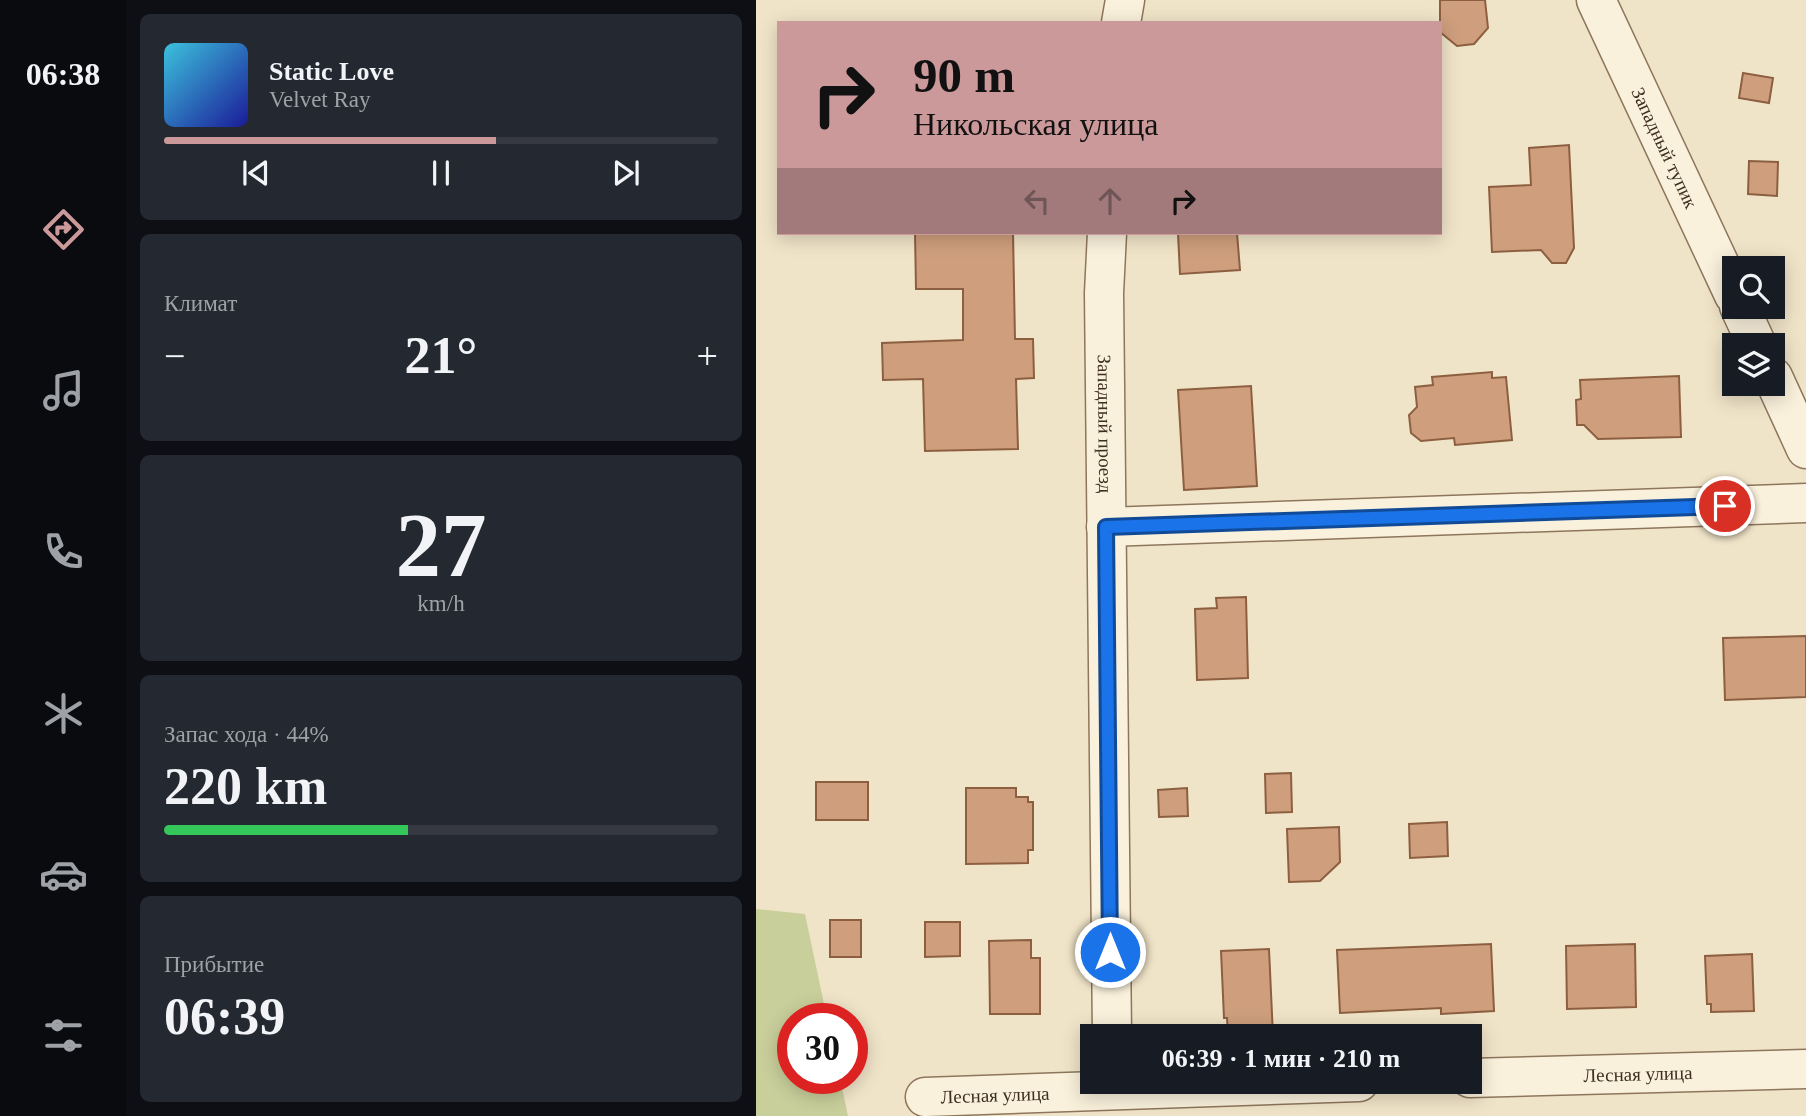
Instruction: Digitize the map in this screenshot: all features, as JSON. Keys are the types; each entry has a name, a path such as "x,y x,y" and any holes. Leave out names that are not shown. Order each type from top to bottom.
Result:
{"street":[{"path":"1121,21 1125,0"},
{"name":"Западный тупик","path":"1596,0 1722,269"},
{"name":"Западный проезд","path":"1107,235 1104,293 1112,1024"},
{"path":"1782,396 1806,449"},
{"path":"1106,527 1806,503"},
{"name":"Лесная улица","path":"1482,1078 1806,1069"},
{"name":"Лесная улица","path":"925,1097 1080,1087"}],"green space":[{"path":"756,909 805,914 824,1003 777,1003 777,1094 843,1094 848,1116 756,1116"}],"building":[{"path":"1440,0 1485,0 1488,28 1474,44 1457,46 1442,34"},
{"path":"1743,73 1773,78 1769,103 1739,98"},
{"path":"1569,145 1574,248 1566,263 1552,263 1541,250 1492,252 1489,187 1531,185 1529,148"},
{"path":"1749,161 1778,162 1777,196 1748,194"},
{"path":"915,235 1013,235 1015,339 1033,339 1034,378 1016,379 1018,449 925,451 923,379 883,380 882,343 963,340 963,289 916,289"},
{"path":"1178,235 1237,235 1240,270 1180,274"},
{"path":"1492,372 1492,378 1506,377 1512,440 1455,445 1454,438 1421,441 1411,433 1409,415 1417,407 1415,387 1433,385 1432,377"},
{"path":"1679,376 1681,437 1598,439 1584,425 1577,425 1576,400 1581,399 1580,380"},
{"path":"1251,386 1257,486 1184,490 1178,390"},
{"path":"1246,597 1248,678 1197,680 1195,609 1217,608 1216,598"},
{"path":"1806,636 1806,697 1725,700 1723,638"},
{"path":"1291,773 1292,812 1266,813 1265,774"},
{"path":"816,782 868,782 868,820 816,820"},
{"path":"966,788 1016,788 1016,797 1028,797 1028,802 1033,802 1033,850 1028,850 1028,863 966,864"},
{"path":"1187,788 1188,816 1159,817 1158,790"},
{"path":"1447,822 1448,856 1410,858 1409,824"},
{"path":"1339,827 1340,862 1320,881 1289,882 1287,829"},
{"path":"830,920 861,920 861,957 830,957"},
{"path":"925,922 960,922 960,956 925,957"},
{"path":"1031,940 1031,958 1040,958 1040,1014 990,1014 989,941"},
{"path":"1491,944 1494,1011 1441,1014 1441,1008 1340,1013 1337,950"},
{"path":"1635,944 1636,1007 1567,1009 1566,946"},
{"path":"1269,949 1272,1024 1227,1024 1227,1018 1224,1018 1221,951"},
{"path":"1752,954 1754,1011 1711,1012 1711,1004 1707,1004 1705,956"}],"route":[{"path":"1110,952 1106,527 1725,506"}]}
